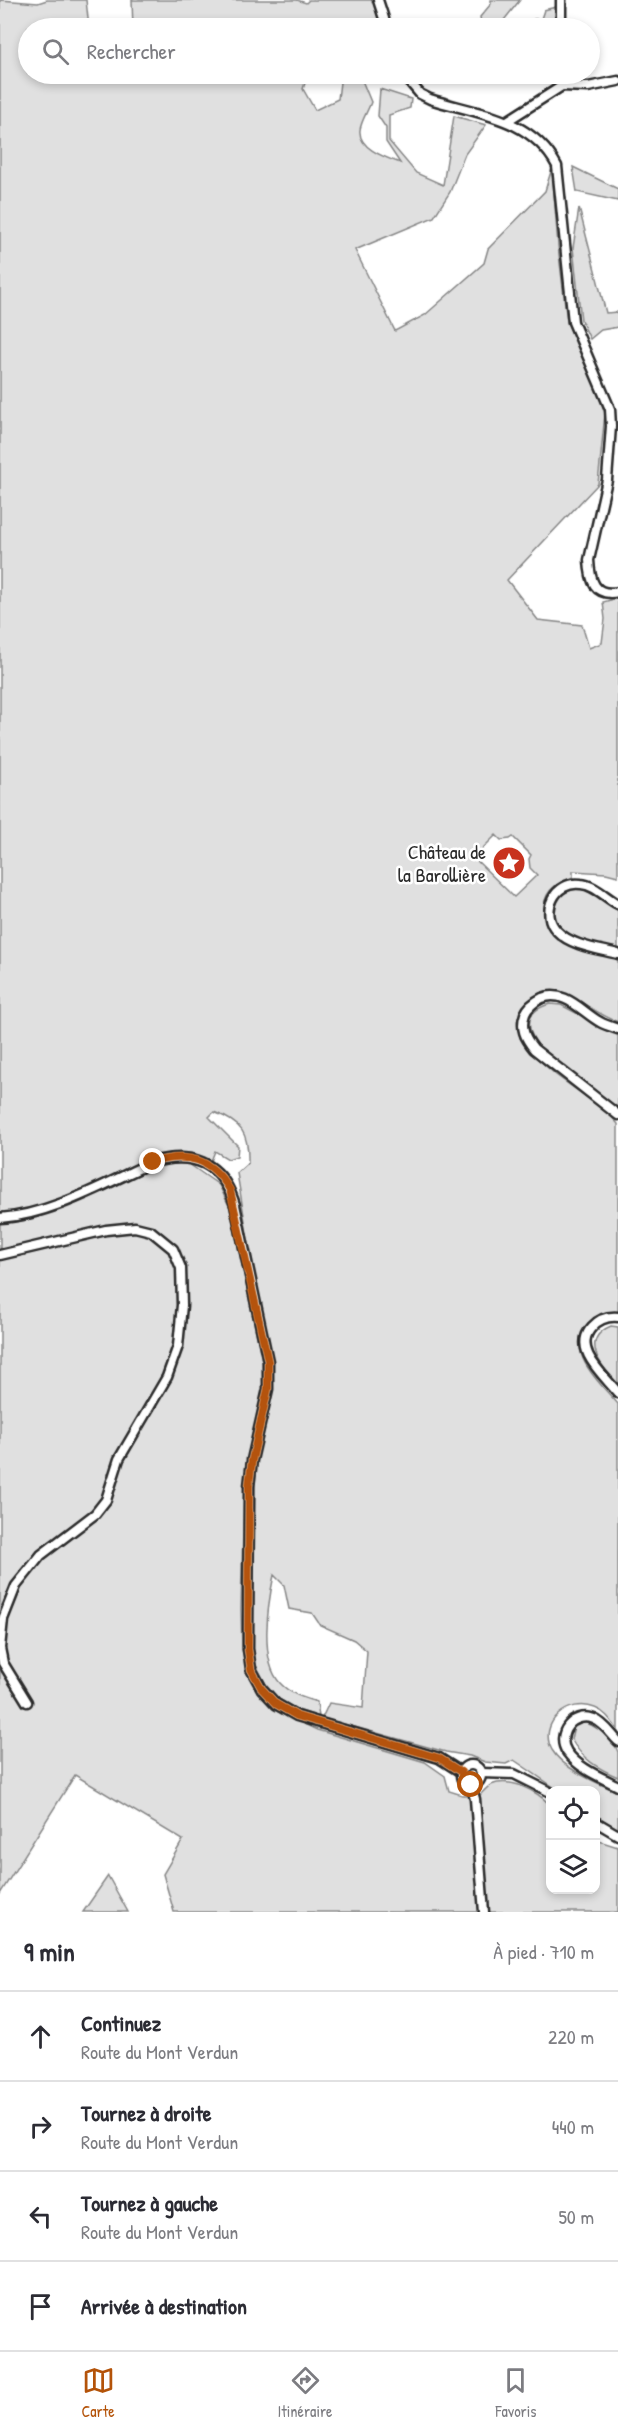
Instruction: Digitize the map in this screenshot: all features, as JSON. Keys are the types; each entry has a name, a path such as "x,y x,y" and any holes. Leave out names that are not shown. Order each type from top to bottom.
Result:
{"street":[{"path":"378,0 384,18"},
{"path":"561,0 561,18"},
{"path":"507,120 562,86 588,87 618,81"},
{"path":"412,84 420,94 429,99 507,120 539,141 550,153 557,166 573,322 610,409 607,480 589,560 589,573 593,584 600,592 609,594 618,592"},
{"path":"618,904 591,886 573,884 565,886 556,894 549,912 551,922 565,938 618,954"},
{"path":"618,1029 601,1022 563,997 548,996 536,1001 527,1010 523,1021 524,1036 534,1049 618,1115"},
{"path":"0,1218 19,1217 51,1207 169,1157 186,1158 205,1163 220,1173 230,1190 235,1205 268,1361 268,1389 252,1460 249,1486 247,1599 248,1649 251,1669 262,1689 276,1704 297,1716 439,1758 461,1772 463,1782 471,1785 479,1781 480,1773 475,1766 470,1765 461,1772"},
{"path":"0,1255 106,1230 135,1227 151,1231 173,1249 181,1268 182,1305 178,1346 167,1377 119,1459 106,1500 95,1514 41,1555 16,1586 3,1619 0,1648 3,1663 27,1702"},
{"path":"618,1317 598,1321 588,1331 586,1350 591,1361 618,1393"},
{"path":"618,1742 601,1723 582,1717 572,1721 565,1729 563,1742 567,1751 578,1763 618,1786"},
{"path":"480,1773 514,1774 546,1790"},
{"path":"471,1785 475,1799 484,1912"},
{"path":"600,1824 618,1835"}],"shaded area":[{"path":"0,0 38,3 47,0 86,0 88,18 18,18 18,84 305,84 303,89 315,110 338,99 340,84 364,84 371,102 360,130 364,142 374,152 400,163 386,142 386,128 378,116 380,89 411,99 410,108 389,115 389,141 416,173 443,185 454,116 486,125 465,154 450,192 434,217 355,250 395,331 425,315 484,263 488,249 545,191 552,168 567,322 594,381 605,413 598,484 507,580 538,620 582,625 589,648 602,643 605,619 603,602 618,598 618,876 573,871 573,877 556,885 549,892 544,907 545,916 552,931 565,943 618,959 618,1022 563,994 550,991 538,994 527,1003 517,1021 520,1038 530,1052 556,1075 608,1113 618,1124 618,1312 600,1315 588,1323 581,1337 580,1348 588,1368 618,1404 618,1730 599,1710 575,1706 566,1709 552,1722 548,1740 552,1750 565,1764 618,1792 618,1829 600,1818 600,1786 552,1786 514,1760 506,1764 485,1762 470,1756 446,1752 322,1718 329,1703 363,1708 367,1651 354,1640 320,1625 312,1613 289,1609 284,1585 274,1575 269,1600 267,1631 269,1660 273,1673 288,1690 317,1702 319,1717 298,1710 279,1699 266,1684 256,1665 253,1647 255,1486 257,1461 272,1390 272,1360 256,1288 237,1173 248,1163 247,1144 242,1130 231,1120 214,1112 209,1117 238,1146 237,1156 228,1159 215,1151 211,1161 181,1153 160,1155 58,1202 0,1216","holes":["496,835 501,840 513,837 531,855 530,868 537,875 514,897 474,858 472,860 468,856 473,851 476,855"]},
{"path":"132,0 297,0 306,3 309,0 374,0 378,18 133,18"},
{"path":"491,0 520,0 506,18 480,18 491,4"},
{"path":"556,7 557,18 541,18 544,10"},
{"path":"573,167 618,189 618,201 577,192"},
{"path":"579,208 606,313 618,312 618,327 601,330 590,339 581,320 573,248"},
{"path":"577,887 587,889 618,911 618,950 573,937 556,923 553,914 555,903 564,892"},
{"path":"550,1004 561,1005 618,1035 618,1108 538,1045 531,1031 530,1018 534,1012"},
{"path":"186,1162 219,1185 230,1208 262,1361 263,1390 247,1460 244,1487 241,1609 242,1650 247,1671 258,1691 274,1710 317,1730 425,1762 445,1776 449,1791 462,1795 480,1795 491,1785 499,1783 515,1784 531,1790 546,1802 546,1894 600,1894 600,1841 618,1847 618,1912 174,1912 163,1874 183,1840 75,1775 0,1894 0,1220 52,1210 154,1167"},
{"path":"611,1326 618,1327 618,1386 600,1363 595,1346 596,1339 601,1332"},
{"path":"582,1722 598,1729 616,1747 618,1777 591,1762 575,1746 571,1739 574,1726"},
{"path":"108,1876 128,1912 83,1912"}],"place":[{"name":"Château de la Barollière","path":"509,863"}],"route":[{"path":"153,1162 169,1157 186,1158 205,1163 220,1173 230,1190 268,1361 268,1389 252,1460 249,1486 247,1599 248,1649 251,1669 262,1689 276,1704 297,1716 439,1758 461,1772 463,1782 471,1785"}]}
